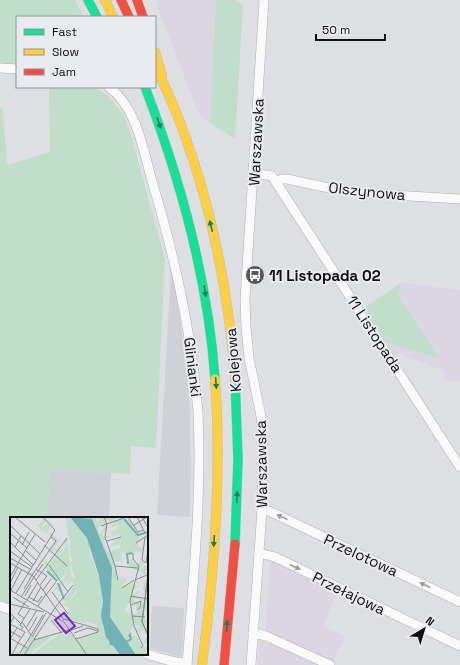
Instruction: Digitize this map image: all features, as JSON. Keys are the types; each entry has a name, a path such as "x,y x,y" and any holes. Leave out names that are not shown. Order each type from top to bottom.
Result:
{"highway":[{"path":"88,0 96,16"},
{"path":"104,0 112,16"},
{"path":"121,0 129,16"},
{"path":"137,0 143,16"},
{"path":"156,55 165,84"},
{"name":"Kolejowa","path":"156,68 165,84 192,156 212,230 226,300 233,349 237,405 238,479 224,665"},
{"name":"Kolejowa","path":"145,88 157,115 186,205 204,285 213,344 218,408 218,494 202,665"},
{"path":"142,105 173,194 197,252"}],"street":[{"name":"Warszawska","path":"250,665 262,510 263,456 262,430 249,358 245,312 264,0"},
{"path":"0,68 16,69"},
{"name":"Glinianki","path":"109,88 123,101 134,120 165,222 175,262 183,298 191,349 198,410 200,459 197,530 187,664"},
{"path":"254,173 272,176 276,182"},
{"name":"Olszynowa","path":"276,182 282,179 287,179 324,187 376,194 460,198"},
{"name":"11 Listopada","path":"276,182 460,467"},
{"name":"Przelotowa","path":"262,510 269,511 460,602"},
{"name":"Przełajowa","path":"258,553 275,557 460,646"},
{"path":"0,606 10,610"},
{"path":"253,633 266,636 330,665"},
{"path":"148,654 187,664"}],"shaded area":[{"path":"157,0 216,0 210,123 199,114 157,7"},
{"path":"171,270 178,303 189,386 191,467 190,517 157,515"},
{"path":"401,283 460,290 460,381 445,381 444,371 400,354 394,354 386,342 438,358 398,295"},
{"path":"50,470 111,473 109,517 47,517"},
{"path":"270,560 338,591 323,626 345,637 332,663 265,632"},
{"path":"152,606 184,608 182,655 179,657 150,648"},
{"path":"260,636 323,665 258,665"}],"green space":[{"path":"0,0 75,0 83,16 16,16 16,66 0,64"},
{"path":"216,0 234,0 243,5 235,139 210,123"},
{"path":"49,88 98,89 108,96 123,114 131,135 165,260 156,448 131,446 130,474 50,470 47,517 10,517 10,604 0,601 0,106 3,110 7,165 50,152"},
{"path":"401,283 398,295 439,358 386,342 364,308"}],"traffic: fast":[{"path":"88,0 96,16"},
{"path":"145,88 170,158 191,230 206,304 215,379"},
{"path":"235,379 238,459 235,544"}],"traffic: slow":[{"path":"105,0 113,16"},
{"path":"156,55 162,76"},
{"path":"156,68 172,102 186,140 210,219 226,300 235,379"},
{"path":"202,665 214,558 216,522 218,451 215,379"}],"traffic: jam":[{"path":"121,0 129,16"},
{"path":"137,0 143,16"},
{"path":"224,665 235,544"}],"place":[{"name":"11 Listopada 02","path":"255,275"}]}
